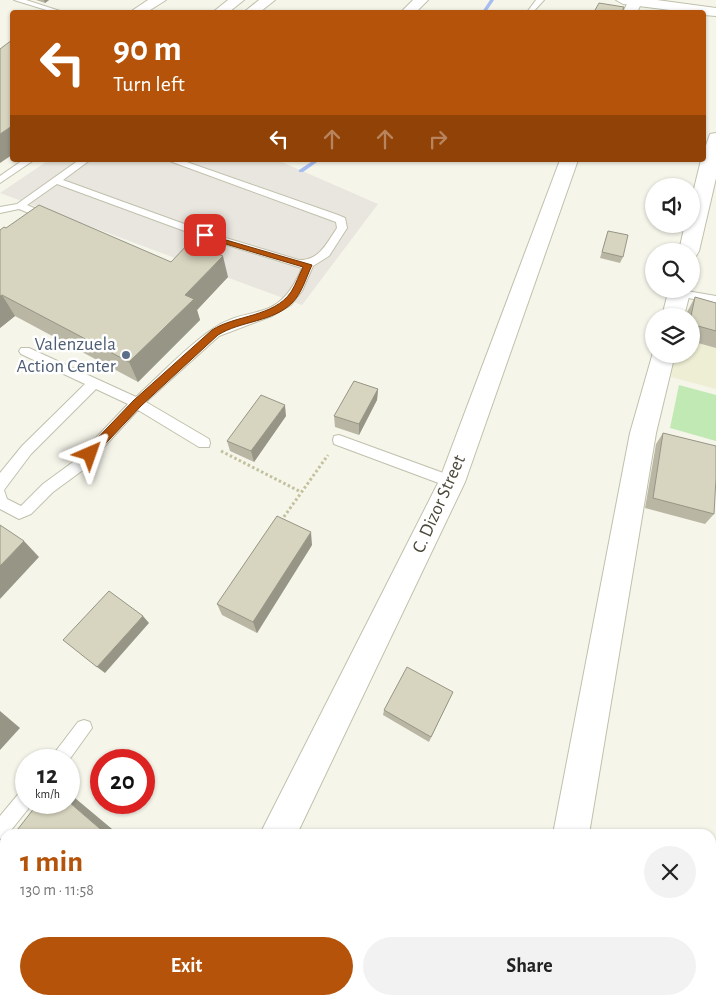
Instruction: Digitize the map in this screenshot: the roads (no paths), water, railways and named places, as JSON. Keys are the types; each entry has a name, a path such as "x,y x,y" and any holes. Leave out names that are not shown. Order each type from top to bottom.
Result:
{"street":[{"path":"140,10 158,0"},
{"path":"223,10 237,0"},
{"path":"254,10 268,0"},
{"path":"410,10 421,0"},
{"path":"629,5 691,10"},
{"path":"691,243 716,138"},
{"name":"C. Dizor Street","path":"280,829 452,482 568,162"},
{"path":"572,829 651,435 662,363"}],"lane":[{"path":"18,0 52,10"},
{"path":"532,10 540,0"},
{"path":"0,180 26,162"},
{"path":"0,210 20,206 82,162"},
{"path":"0,495 1,502 19,513 23,512 48,488 78,466 137,403 215,333 224,327 277,309 288,301 296,292 308,265 322,258 342,228 341,220 178,162"},
{"path":"56,182 202,238 308,265"},
{"path":"20,206 56,221"},
{"path":"700,296 716,300"},
{"path":"25,351 137,403 204,443"},
{"path":"0,486 22,457 93,384"},
{"path":"339,440 452,482"},
{"path":"67,749 84,728"},
{"path":"1,829 15,812"}],"waterway":[{"path":"485,10 492,0"},
{"path":"301,171 314,162"}],"place":[{"name":"Valenzuela Action Center","path":"126,355"}]}
